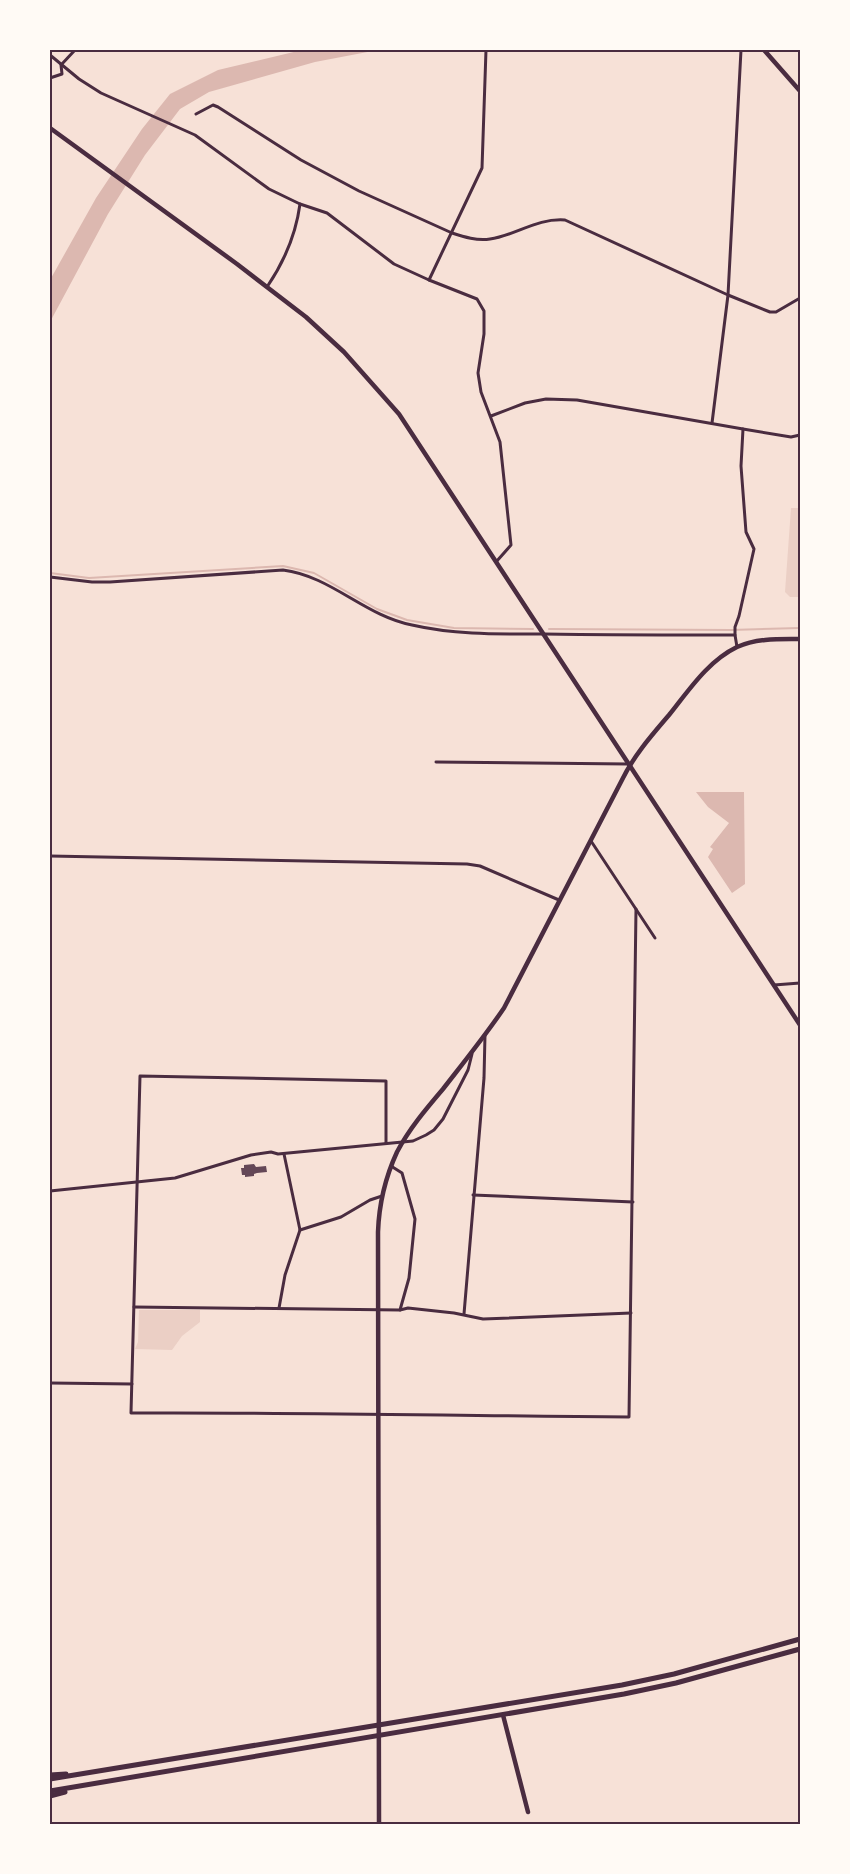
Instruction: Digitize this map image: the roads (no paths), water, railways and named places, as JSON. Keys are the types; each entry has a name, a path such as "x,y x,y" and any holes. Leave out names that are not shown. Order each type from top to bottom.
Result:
{"highway":[{"path":"50,1779 622,1685 674,1674 801,1639"},
{"path":"50,1793 624,1694 676,1683 801,1649"},
{"path":"50,1775 98,1772"}],"street":[{"path":"61,65 75,50"},
{"path":"429,280 482,168 486,50"},
{"path":"712,423 728,295 741,50"},
{"path":"764,50 801,91"},
{"path":"50,56 101,93 195,135 269,189 300,204 327,213 394,264 477,299 484,310 484,334 478,373 481,392 500,442 511,545 496,562"},
{"path":"50,78 63,74 61,65"},
{"path":"196,114 213,105 218,107 266,139 359,191 468,238 488,239 550,219 565,220 770,312 776,312 801,298"},
{"path":"50,128 306,317 344,352 399,414 801,1025"},
{"path":"267,287 279,268 292,237 300,204"},
{"path":"491,416 525,403 546,399 577,400 791,437 801,435"},
{"path":"737,647 735,632 754,549 746,532 741,466 743,429"},
{"path":"50,577 110,582 283,570 318,580 377,613 408,625 451,632 544,634 735,632"},
{"path":"379,1824 378,1232 382,1196 391,1166 418,1119 504,1008 630,764 700,676 723,655 737,647 765,640 801,639"},
{"path":"436,762 630,764"},
{"path":"591,841 655,938"},
{"path":"50,856 474,865 560,900"},
{"path":"386,1143 386,1081 140,1076 139,1182 131,1413 629,1417 636,909"},
{"path":"774,985 801,983"},
{"path":"464,1314 484,1078 485,1035"},
{"path":"50,1191 183,1177 251,1155 271,1152 284,1154 413,1141 426,1136 443,1119 468,1070 472,1052"},
{"path":"279,1308 285,1275 300,1230 284,1154"},
{"path":"391,1166 402,1173 415,1219 409,1278 400,1310"},
{"path":"473,1195 633,1202"},
{"path":"300,1230 341,1217 370,1200 382,1196"},
{"path":"134,1307 378,1311 408,1308 464,1314 483,1319 631,1313"},
{"path":"50,1383 132,1384"},
{"path":"503,1715 528,1812"}],"waterway":[{"path":"50,573 89,578 283,566 314,573 377,609 407,620 454,628 533,629"},
{"path":"549,629 800,628"}]}
